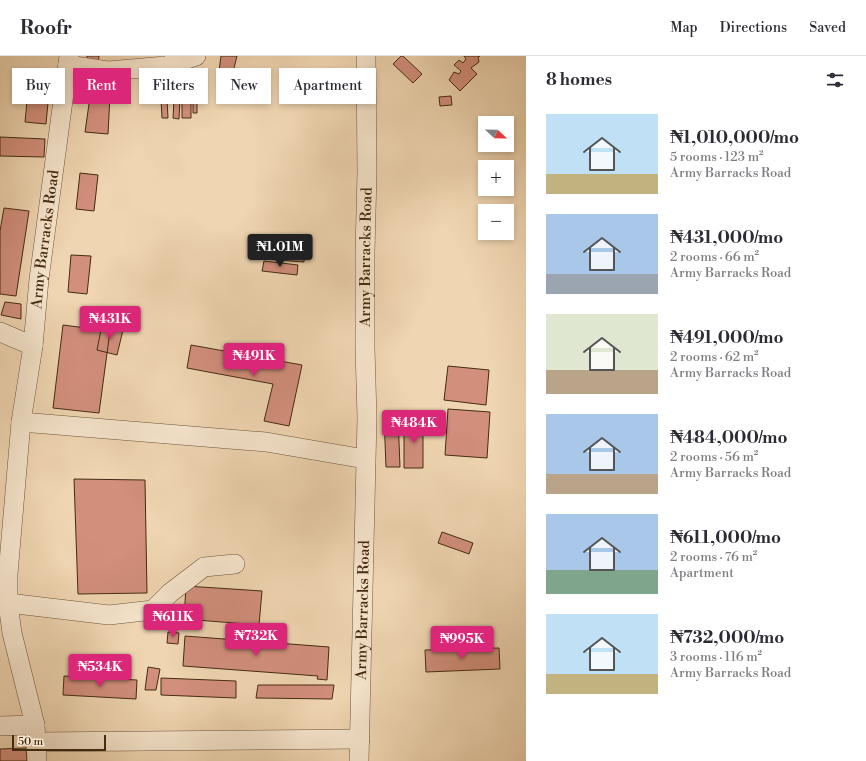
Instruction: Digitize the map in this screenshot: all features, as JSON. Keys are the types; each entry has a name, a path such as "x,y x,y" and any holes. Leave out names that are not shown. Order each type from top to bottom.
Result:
{"street":[{"path":"69,61 108,71 166,66 196,56"},
{"name":"Army Barracks Road","path":"359,761 367,418 365,252 368,173 366,56"},
{"name":"Army Barracks Road","path":"37,761 36,734 12,633 8,603 8,574 21,422 33,346 39,279 69,61"},
{"path":"0,332 33,346"},
{"path":"21,422 266,442 365,459"},
{"path":"8,603 109,615 153,610 170,593 204,567 235,564"},
{"path":"0,726 36,734 360,739"}],"building":[{"path":"87,56 99,56 98,63 87,61"},
{"path":"221,56 237,56 234,68 219,68"},
{"path":"401,56 403,56 422,74 413,83 393,64"},
{"path":"464,56 480,56 478,57 479,62 471,68 477,74 460,91 449,80 454,72 459,74 461,71 454,65 459,60 463,63 466,59"},
{"path":"451,96 452,105 440,106 439,97"},
{"path":"27,104 48,104 46,124 25,122"},
{"path":"89,104 110,104 108,134 85,132"},
{"path":"161,104 167,104 168,118 162,118"},
{"path":"174,104 180,104 179,119 173,118"},
{"path":"182,104 191,104 191,118 182,118"},
{"path":"193,104 197,104 197,113 193,113"},
{"path":"0,137 45,139 44,157 0,156"},
{"path":"80,173 98,175 94,211 76,209"},
{"path":"4,208 29,211 16,296 0,294 0,231"},
{"path":"265,240 305,243 304,262 263,259"},
{"path":"71,255 91,256 87,294 68,292"},
{"path":"264,261 298,265 297,275 262,271"},
{"path":"5,302 21,304 21,319 1,315"},
{"path":"63,325 110,331 99,413 53,408"},
{"path":"102,325 123,330 117,355 97,350"},
{"path":"191,345 302,365 289,426 264,421 273,384 187,368"},
{"path":"448,366 489,370 486,405 444,400"},
{"path":"448,409 490,412 487,458 445,455"},
{"path":"398,416 400,467 386,467 384,417"},
{"path":"404,421 423,421 423,468 404,468"},
{"path":"74,479 145,480 147,593 78,594"},
{"path":"442,532 473,543 469,554 438,543"},
{"path":"186,586 262,591 259,625 184,619"},
{"path":"168,632 179,633 178,644 167,643"},
{"path":"185,636 329,647 327,680 317,679 318,676 183,666"},
{"path":"499,648 500,669 426,672 425,650"},
{"path":"148,667 160,669 156,690 145,690"},
{"path":"64,676 137,680 136,699 63,695"},
{"path":"161,678 236,681 236,698 161,695"},
{"path":"258,685 334,685 332,699 256,698"},
{"path":"26,748 27,761 0,761 0,749"}]}
